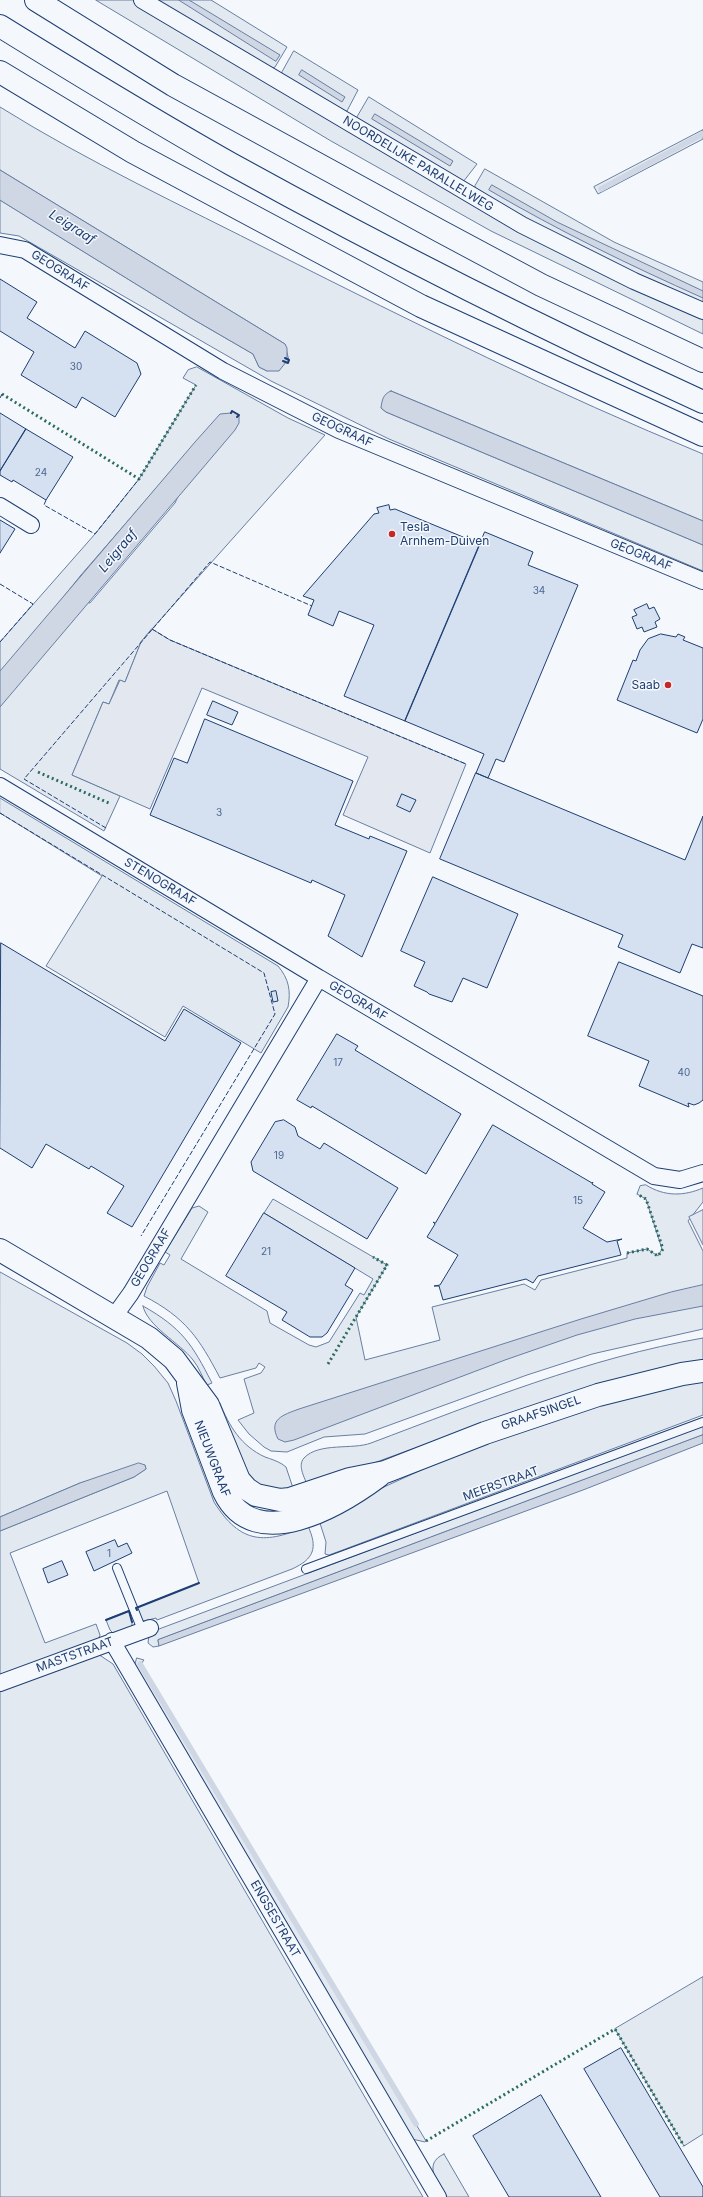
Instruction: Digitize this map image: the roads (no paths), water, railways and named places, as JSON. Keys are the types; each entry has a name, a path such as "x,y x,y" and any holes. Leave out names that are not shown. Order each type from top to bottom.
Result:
{"main road":[{"path":"36,0 173,84 440,231 541,285 703,361"},
{"path":"0,26 230,163 390,250 638,372 703,402"},
{"path":"0,72 133,152 421,306 703,436"},
{"name":"NIEUWGRAAF","path":"0,1250 149,1338 174,1359 186,1373 208,1405 232,1469 247,1489 256,1495 308,1504"},
{"name":"GRAAFSINGEL","path":"308,1504 350,1479 385,1472 485,1433 571,1403 641,1383 703,1371"}],"street":[{"name":"NOORDELIJKE PARALLELWEG","path":"142,0 522,225 628,278 703,311"},
{"name":"GEOGRAAF","path":"0,245 25,250 223,371 339,430 703,580"},
{"path":"0,506 31,525"},
{"name":"STENOGRAAF","path":"0,786 319,978"},
{"name":"GEOGRAAF","path":"113,1318 131,1293 319,978 654,1176 680,1180 703,1173"},
{"name":"MASTSTRAAT","path":"0,1683 146,1629"},
{"name":"ENGSESTRAAT","path":"112,1641 438,2197"}],"lane":[{"name":"MEERSTRAAT","path":"306,1569 703,1422"},
{"path":"117,1568 146,1629"}],"water":[{"path":"179,0 189,0 280,55 276,61"},
{"path":"302,70 345,97 342,102 299,75"},
{"path":"375,114 453,161 450,166 372,119"},
{"name":"Leigraaf","path":"0,170 285,344 287,348 287,359 289,360 288,363 286,362 279,371 267,371 259,367 253,354 191,318 0,200"},
{"path":"492,185 557,222 703,291 703,298 621,260 542,220 489,190"},
{"path":"391,391 703,521 703,545 386,412 381,408 382,402 383,398 388,392"},
{"name":"Leigraaf","path":"232,411 239,415 239,423 235,430 0,707 0,671 195,442 220,414 231,413"},
{"path":"703,1285 703,1306 635,1319 577,1335 505,1360 294,1440 285,1442 278,1439 275,1432 276,1422 279,1419 288,1413 299,1409 581,1319 671,1292"},
{"path":"703,1435 703,1443 583,1490 159,1646 158,1640"},
{"path":"139,1463 145,1465 146,1469 134,1477 0,1531 0,1517 80,1483"}],"waterway":[{"path":"601,189 703,134"},
{"path":"140,1664 416,2124"}],"place":[{"name":"Tesla Arnhem-Duiven","path":"392,534"},
{"name":"Saab","path":"668,685"}]}
